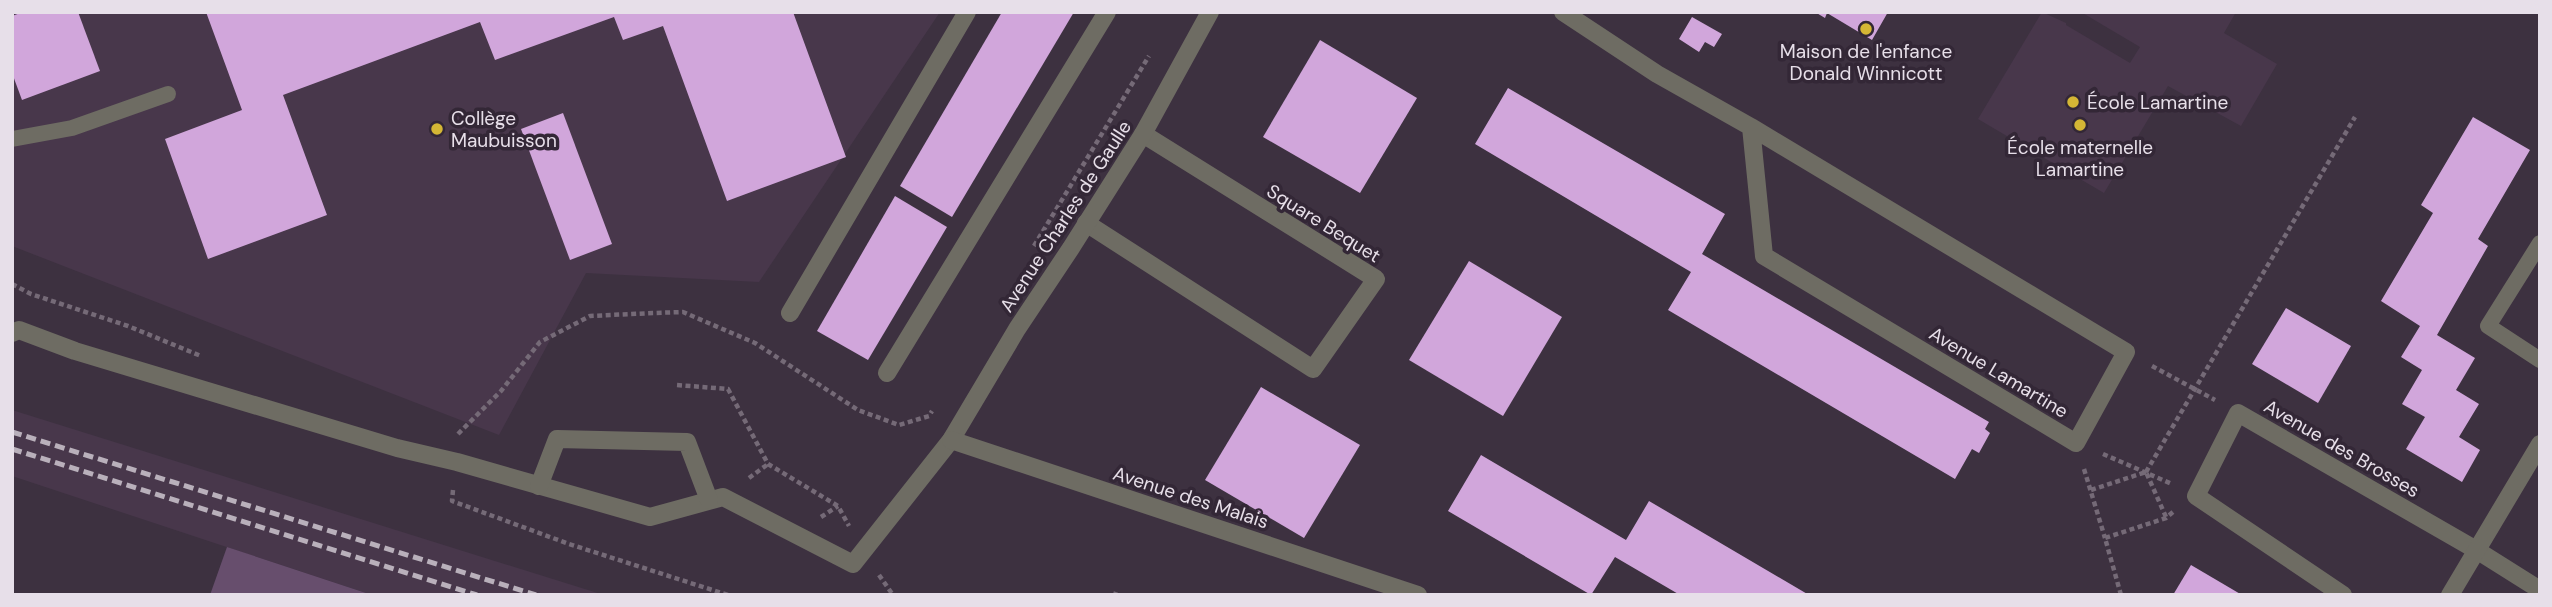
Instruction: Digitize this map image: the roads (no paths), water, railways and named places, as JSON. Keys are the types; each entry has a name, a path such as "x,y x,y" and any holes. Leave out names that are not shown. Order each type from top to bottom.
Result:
{"street":[{"path":"790,313 967,12"},
{"path":"887,373 1107,12"},
{"name":"Avenue Charles de Gaulle","path":"709,500 723,497 853,564 951,440 1017,329 1143,134 1210,12"},
{"path":"1563,12 1657,74 1751,127"},
{"name":"Avenue Lamartine","path":"1751,127 2126,352 2076,443 1764,256 1751,127"},
{"name":"Square Bequet","path":"1087,223 1313,369 1376,279 1143,134"},
{"path":"15,329 75,351 384,444 650,517 709,500 687,442 557,439 539,486"},
{"name":"Avenue des Brosses","path":"2343,595 2196,496 2238,413 2478,551 2540,590"},
{"name":"Avenue des Malais","path":"951,440 1418,595"},
{"path":"2450,595 2540,444"}],"lane":[{"path":"12,139 72,128 168,94"},
{"path":"2540,243 2488,326 2540,360"}],"railway":[{"path":"12,432 536,595"},
{"path":"12,449 477,595"}],"place":[{"name":"Maison de l'enfance Donald Winnicott","path":"1866,29"},
{"name":"École Lamartine","path":"2073,102"},
{"name":"École maternelle Lamartine","path":"2080,125"},
{"name":"Collège Maubuisson","path":"437,129"}]}
